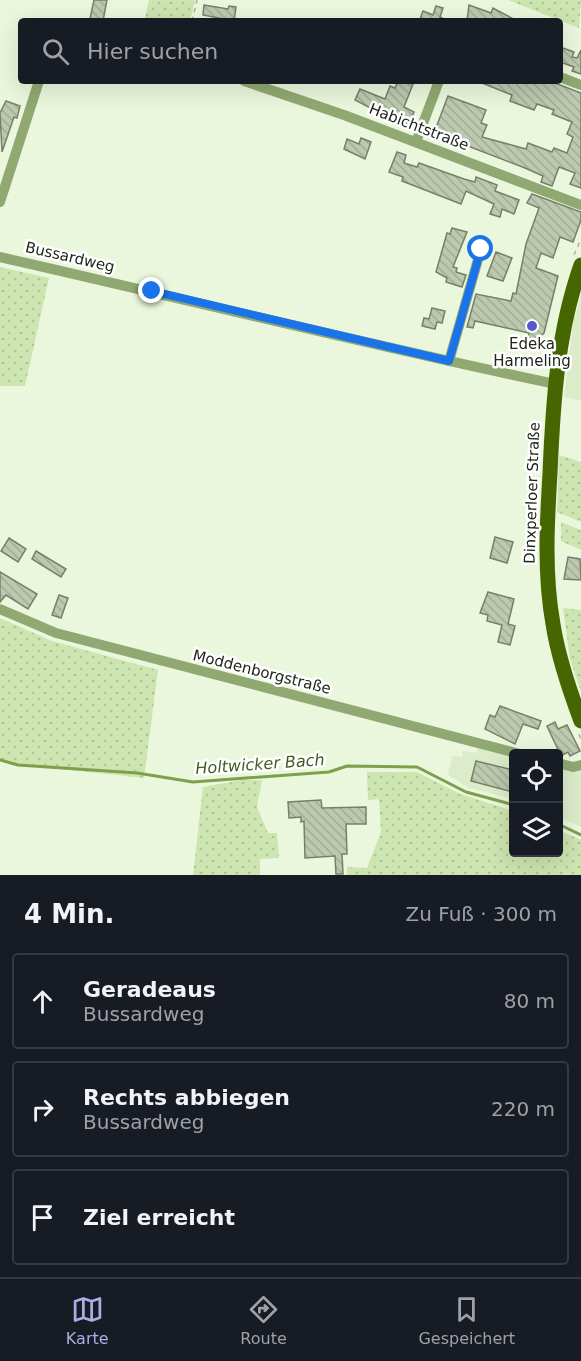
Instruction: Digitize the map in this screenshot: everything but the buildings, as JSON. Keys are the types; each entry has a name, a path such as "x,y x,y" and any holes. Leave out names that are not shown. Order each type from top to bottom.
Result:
{"main road":[{"name":"Dinxperloer Straße","path":"581,266 566,318 555,384 548,513 548,592 553,625 562,663 581,721"}],"street":[{"path":"563,78 581,85"},
{"path":"0,202 38,84"},
{"name":"Habichtstraße","path":"252,84 416,142 581,205"},
{"path":"416,142 438,84"},
{"path":"449,361 481,249"},
{"name":"Bussardweg","path":"0,257 555,384"},
{"name":"Moddenborgstraße","path":"0,609 56,633 509,750"},
{"path":"563,765 573,767 581,765"}],"path":[{"path":"193,18 197,0"}],"shaded area":[{"path":"149,0 195,0 191,18 145,18"},
{"path":"508,0 581,0 579,28 563,22 563,18 554,18"},
{"path":"0,267 49,278 25,386 0,386"},
{"path":"581,296 581,401 564,397 573,324"},
{"path":"559,455 581,462 581,522 557,512"},
{"path":"561,522 581,530 581,550 561,541"},
{"path":"563,608 581,610 581,692 570,659"},
{"path":"0,618 52,641 158,670 144,778 15,764 0,760"},
{"path":"478,747 509,755 509,798 469,788 448,775 452,756 462,757 463,751 476,753"},
{"path":"563,768 581,770 581,827 563,819"},
{"path":"367,772 417,772 458,793 509,810 509,857 563,857 563,832 581,840 581,875 347,875 347,867 367,868 381,832 379,799 368,800"},
{"path":"242,780 262,780 257,807 268,833 277,833 279,858 260,859 260,875 193,875 203,787"}],"waterway":[{"name":"Holtwicker Bach","path":"0,760 18,765 137,773 193,782 329,772 347,766 417,767 466,792 509,804"},
{"name":"Holtwicker Bach","path":"563,826 581,835"}],"place":[{"name":"Edeka Harmeling","path":"532,326"}],"route":[{"path":"152,291 449,361 481,249"}]}
